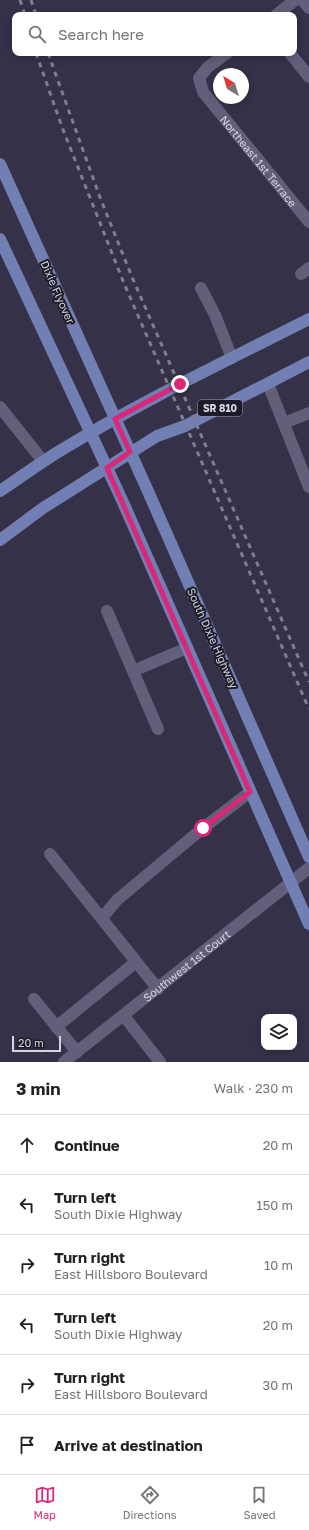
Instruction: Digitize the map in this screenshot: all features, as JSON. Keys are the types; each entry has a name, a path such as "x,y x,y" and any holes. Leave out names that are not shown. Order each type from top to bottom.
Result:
{"main road":[{"name":"Dixie Flyover","path":"0,164 115,419"},
{"path":"0,239 107,468 309,924"},
{"path":"0,491 43,462 115,419 309,319"},
{"name":"SR 810","path":"0,540 43,508 157,436 185,426 309,362"},
{"name":"South Dixie Highway","path":"115,419 309,857"}],"street":[{"path":"280,12 295,0"},
{"path":"302,0 309,8"},
{"name":"Northeast 1st Terrace","path":"223,56 208,67 199,78 203,92 305,209 309,222"},
{"path":"292,56 309,77"},
{"path":"201,288 215,315 232,358"},
{"path":"268,384 309,487"},
{"path":"0,407 43,462"},
{"path":"284,423 309,413"},
{"path":"107,611 158,730"},
{"path":"133,671 187,648"},
{"path":"102,918 117,900 203,828 250,792"},
{"path":"50,854 158,989"},
{"name":"Southwest 1st Court","path":"64,1062 309,868"},
{"path":"56,1027 136,962"},
{"path":"34,999 77,1052"},
{"path":"124,1016 160,1062"}],"railway":[{"path":"20,0 24,12"},
{"path":"31,0 35,12"},
{"path":"37,56 62,127 123,281 309,709"},
{"path":"49,56 101,200 132,277 309,682"}],"route":[{"path":"180,384 115,419 130,452 107,468 250,792 203,828"}]}
